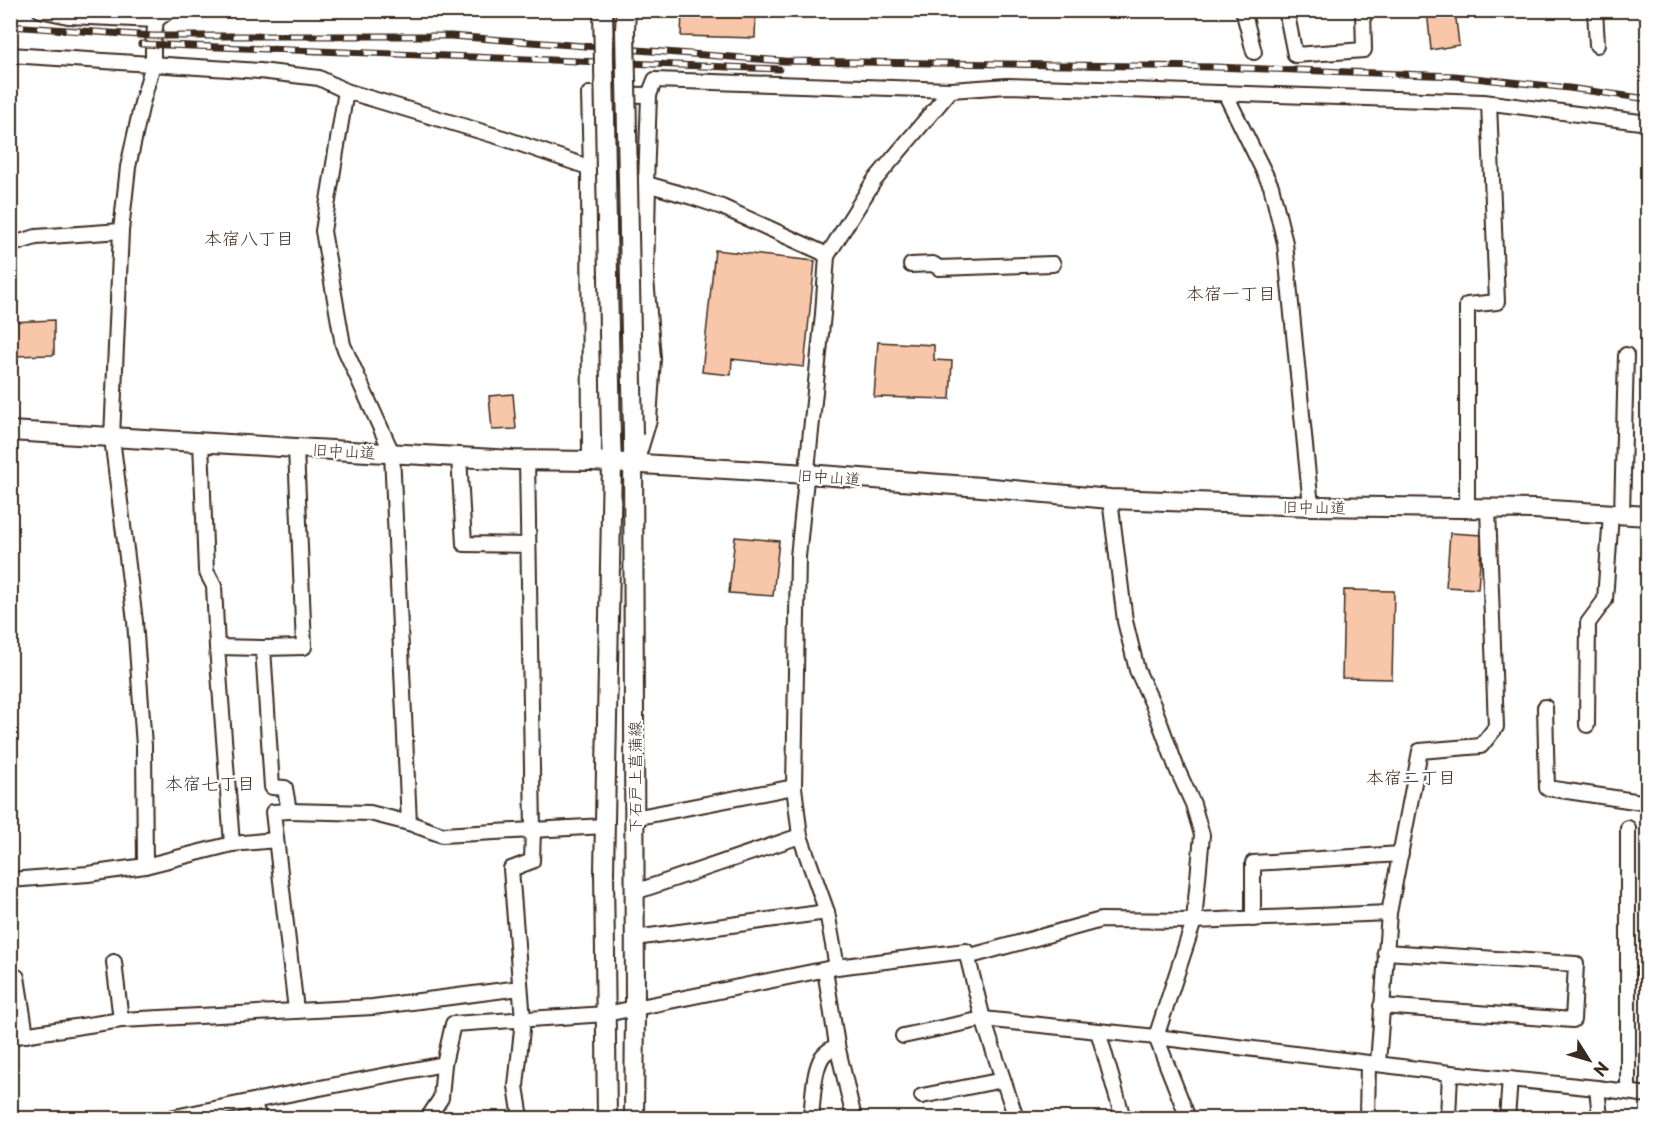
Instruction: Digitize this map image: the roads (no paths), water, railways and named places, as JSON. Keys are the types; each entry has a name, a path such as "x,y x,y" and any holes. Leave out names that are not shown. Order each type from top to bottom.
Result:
{"main road":[{"name":"下石戸上菖蒲線","path":"603,10 612,463 605,826 607,1119"},
{"name":"下石戸上菖蒲線","path":"626,10 634,464 634,1119"},
{"path":"591,168 592,461"},
{"path":"634,464 647,420 651,358 644,279 646,184"},
{"name":"旧中山道","path":"10,431 807,474 1110,499 1311,506 1534,509 1647,516"}],"street":[{"path":"40,10 68,16 156,20 170,10"},
{"path":"1243,10 1254,52"},
{"path":"1286,10 1295,55 1364,51 1363,10"},
{"path":"1594,10 1597,45"},
{"path":"146,866 144,746 136,632 112,438 121,231 128,166 153,64 156,20"},
{"path":"10,55 260,71 319,78 346,92 503,138 591,168 722,207 827,256"},
{"path":"646,184 649,94 655,80 951,90 1007,86 1489,102 1647,123"},
{"path":"854,1119 837,1045 827,912 800,836 794,787 798,557 827,256 873,181 951,90"},
{"path":"346,92 323,231 343,345 393,453 409,823"},
{"path":"591,168 589,93 649,94"},
{"path":"1225,93 1271,186 1285,243 1311,506"},
{"path":"1467,509 1467,305 1497,302 1489,102"},
{"path":"10,245 36,237 121,231"},
{"path":"911,265 933,264 939,268 1053,264"},
{"path":"1587,725 1588,623 1605,600 1616,514 1626,355"},
{"path":"201,442 206,571 214,586 232,844"},
{"path":"217,647 304,647 296,448"},
{"path":"459,456 464,544 528,545"},
{"path":"521,1119 516,1086 523,1020 511,869 532,861 527,459"},
{"path":"1110,499 1125,621 1137,670 1193,804 1202,835 1194,921 1156,1038 1188,1119"},
{"path":"1367,1119 1381,1006 1389,913 1420,751 1481,746 1496,727 1488,509"},
{"path":"263,648 272,787 285,788 289,811"},
{"path":"1545,707 1547,788 1647,803"},
{"path":"634,818 794,787"},
{"path":"296,1010 273,812 370,813 409,823 442,835 605,826"},
{"path":"1628,828 1628,1092"},
{"path":"635,892 800,836"},
{"path":"10,880 88,874 146,866 232,844 276,840"},
{"path":"1253,919 1253,863 1401,854"},
{"path":"635,938 827,912"},
{"path":"968,957 1101,920 1194,921 1389,913"},
{"path":"428,1119 441,1098 444,1064 453,1024 606,1014 831,968 966,951 983,1019 1016,1119"},
{"path":"1381,1006 1573,1020 1576,964 1385,952"},
{"path":"114,962 121,1020"},
{"path":"18,977 26,1035"},
{"path":"10,1037 121,1020 373,1007 520,988"},
{"path":"903,1036 983,1019 1647,1095"},
{"path":"1098,1031 1123,1119"},
{"path":"812,1119 814,1088 822,1056 837,1045"},
{"path":"170,1119 444,1064"},
{"path":"1448,1119 1450,1073"},
{"path":"1507,1119 1510,1079"},
{"path":"922,1096 1003,1080"},
{"path":"1597,1088 1600,1119"},
{"path":"253,1101 258,1119"}],"railway":[{"path":"10,26 153,36 451,36 784,61 1215,67 1455,76 1648,99"},
{"path":"141,44 779,69"}],"district":[{"name":"本宿八丁目","path":"249,237"},
{"name":"本宿一丁目","path":"1231,292"},
{"name":"本宿二丁目","path":"1411,776"},
{"name":"本宿七丁目","path":"210,782"}]}
